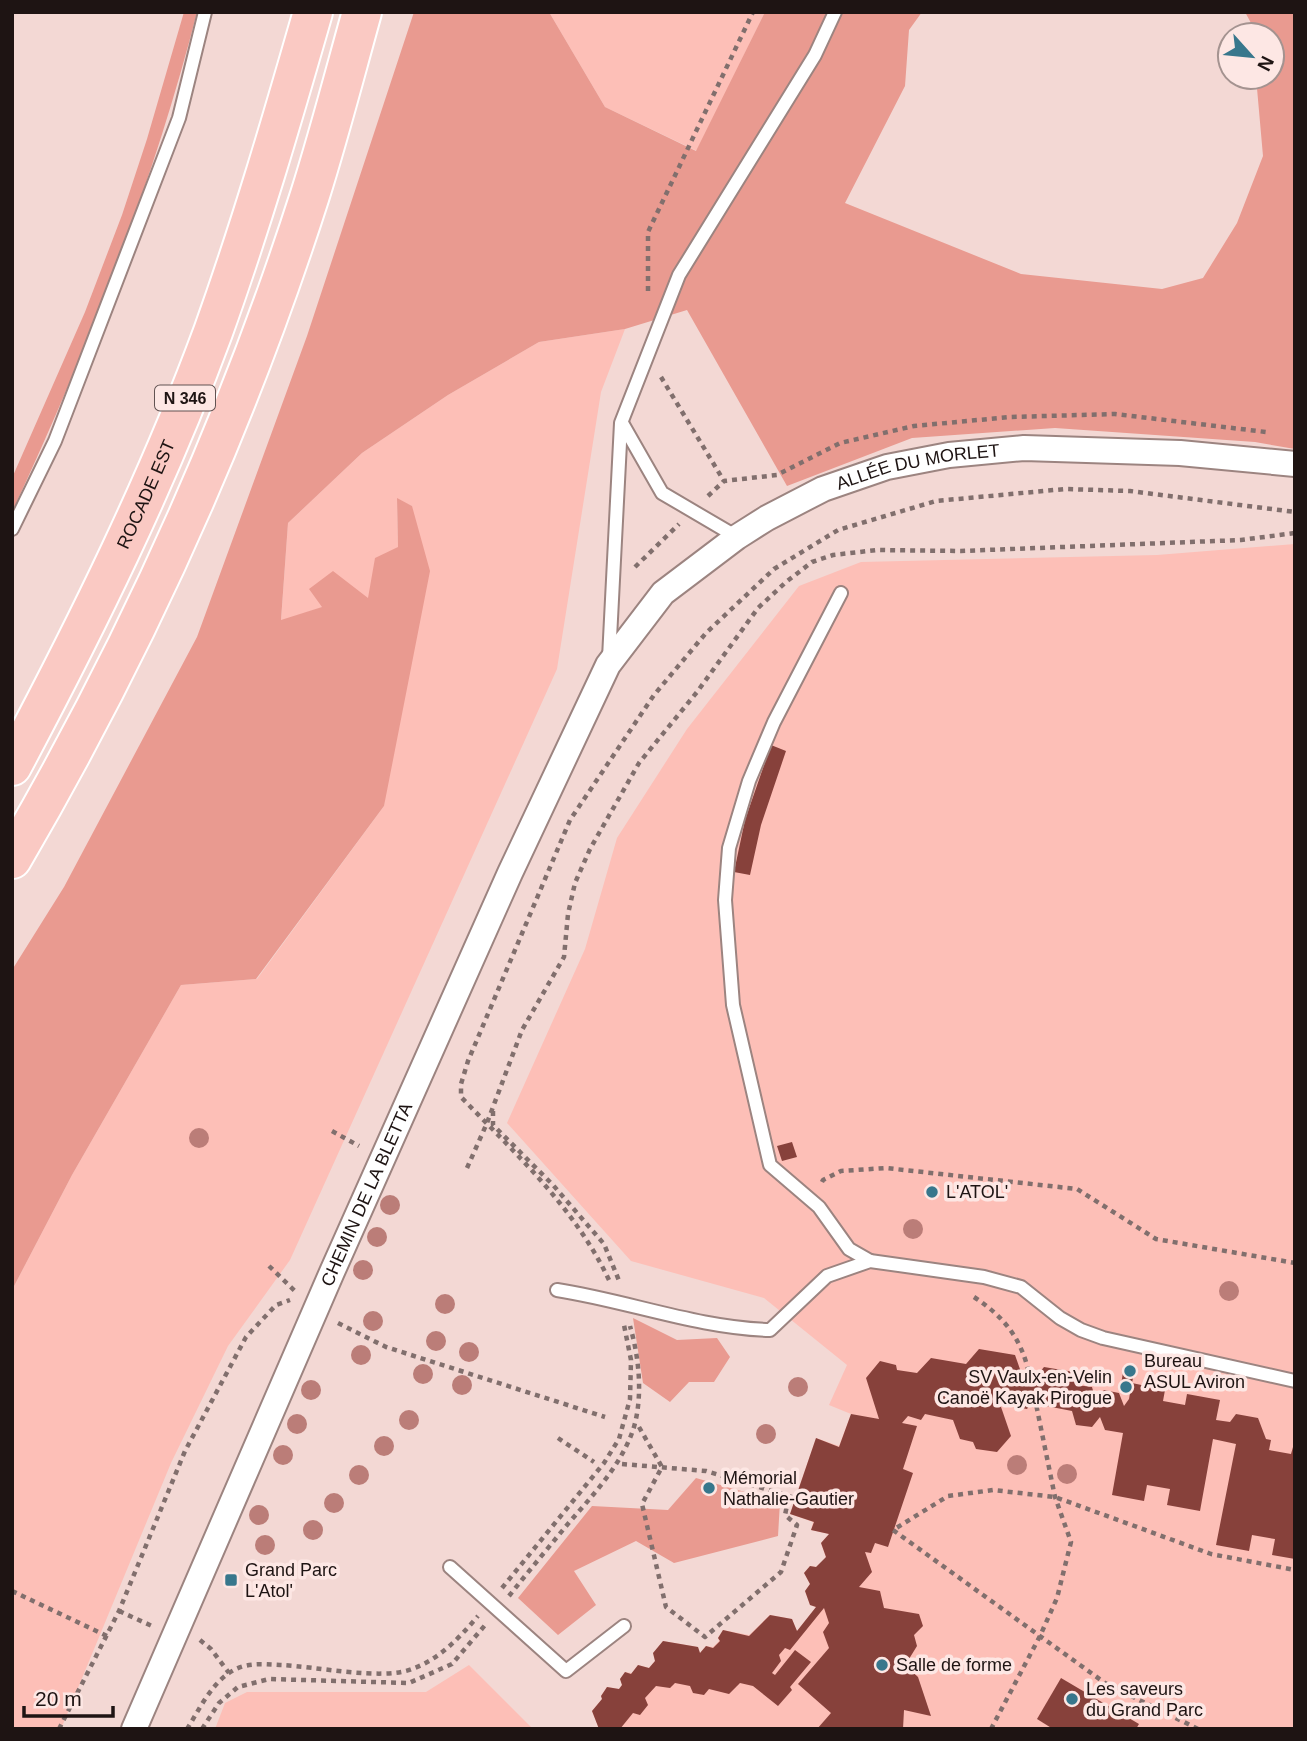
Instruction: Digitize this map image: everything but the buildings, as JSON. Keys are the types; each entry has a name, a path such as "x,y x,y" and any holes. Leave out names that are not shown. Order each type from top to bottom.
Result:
{"highway":[{"name":"ROCADE EST","path":"12,766 86,626 153,477 212,334 265,179 313,12"},
{"name":"N 346","path":"12,859 48,798 127,646 200,490 239,392 310,195 362,12"},
{"path":"239,392 291,320 332,201 390,12"}],"street":[{"name":"ALLÉE DU MORLET","path":"608,665 663,593 737,537 822,489 887,467 949,455 1024,448 1180,453 1295,464"},
{"name":"CHEMIN DE LA BLETTA","path":"134,1729 167,1625 316,1309 510,873 608,665"}],"lane":[{"path":"12,529 55,441 179,118 205,12"},
{"path":"608,665 621,423 679,275 815,55 835,12"},
{"path":"621,423 662,494 737,537"},
{"path":"841,593 774,722 749,781 729,848 725,900 733,1005 770,1165 819,1207 849,1249 870,1261 984,1277 1021,1287 1060,1318 1103,1338 1295,1381"},
{"path":"557,1290 743,1329 770,1330 827,1276 870,1261"},
{"path":"450,1567 566,1671 624,1626"}],"path":[{"path":"612,589 724,481 777,474 840,443 914,426 1010,417 1115,414 1269,432"},
{"path":"187,1729 214,1688 229,1673 249,1663 300,1665 379,1674 410,1671 437,1657 494,1605 592,1496 616,1464 628,1441 634,1426 639,1391 633,1336 620,1282 604,1244 553,1185 493,1125 492,1107"},
{"path":"467,1168 487,1123"},
{"path":"332,1131 365,1150"},
{"path":"819,1207 823,1180 841,1171 886,1168 1077,1189 1156,1239 1295,1263"},
{"path":"59,1729 119,1611 186,1451 246,1337 276,1305 302,1297 269,1266"},
{"path":"944,1273 966,1292 996,1311 1026,1357 1030,1377"},
{"path":"316,1309 335,1322 386,1347 605,1417"},
{"path":"991,1729 1057,1598 1071,1542 1055,1497 1035,1404"},
{"path":"202,1729 219,1703 238,1687 269,1679 409,1683 452,1664 604,1463 625,1423"},
{"path":"639,1427 662,1467"},
{"path":"558,1438 594,1462"},
{"path":"622,1464 662,1467 706,1471 792,1497 785,1515 797,1525 781,1572 705,1637 666,1607 642,1504 662,1467"},
{"path":"1198,1729 1105,1683 893,1530 948,1496 993,1490 1055,1497 1210,1554 1295,1570"},
{"path":"12,1591 107,1636"},
{"path":"119,1611 167,1625 211,1649 229,1673"},
{"path":"1182,1729 1191,1725"}],"shaded area":[{"path":"184,12 197,12 139,204 92,329 12,512 12,478 85,312 122,215"},
{"path":"414,12 549,12 605,107 696,151 765,12 922,12 909,30 905,86 845,203 1021,274 1162,289 1203,278 1237,223 1263,156 1257,91 1286,91 1286,21 1250,21 1245,12 1295,12 1295,449 1255,442 1055,428 912,438 787,486 687,310 625,329 539,342 448,395 362,453 288,523 281,620 322,607 309,589 333,571 368,598 375,558 398,547 397,498 412,506 430,571 384,806 256,979 181,985 72,1175 12,1290 12,970 64,887 197,637 307,336"},
{"path":"549,12 765,12 697,151 605,107"},
{"path":"625,329 601,392 557,669 290,1260 228,1346 171,1463 61,1729 12,1729 12,1290 72,1175 181,985 257,979 384,806 412,506 397,499 398,547 368,599 323,607 281,621 288,523 362,453 448,395 539,342"},
{"name":"L'ATOL'","path":"1295,544 1295,1729 599,1729 592,1711 602,1699 607,1687 619,1689 622,1685 620,1679 625,1672 632,1673 638,1665 649,1668 655,1661 653,1653 663,1641 698,1647 700,1653 706,1646 713,1647 719,1641 723,1630 749,1635 770,1615 792,1619 797,1631 816,1607 810,1605 805,1591 810,1584 804,1573 810,1566 816,1567 826,1558 821,1543 829,1534 811,1530 813,1522 790,1514 816,1438 839,1446 851,1414 829,1405 847,1365 764,1298 631,1261 507,1123 585,949 617,838 687,729 799,586 861,562 1157,555"},
{"path":"633,1318 677,1340 717,1338 730,1357 714,1382 689,1382 670,1402 643,1383"},
{"path":"696,1478 780,1502 778,1536 674,1563 636,1541 574,1571 596,1605 558,1635 518,1598 592,1506 668,1510"},
{"path":"469,1665 533,1729 215,1729 225,1703 247,1692 426,1692"}],"place":[{"name":"L'ATOL'","path":"932,1192"},
{"name":"Bureau ASUL Aviron","path":"1130,1371"},
{"name":"SV Vaulx-en-Velin Canoë Kayak Pirogue","path":"1126,1387"},
{"name":"Mémorial Nathalie-Gautier","path":"709,1488"},
{"name":"Grand Parc L'Atol'","path":"231,1580"},
{"name":"Salle de forme","path":"882,1665"},
{"name":"Les saveurs du Grand Parc","path":"1072,1699"}]}
